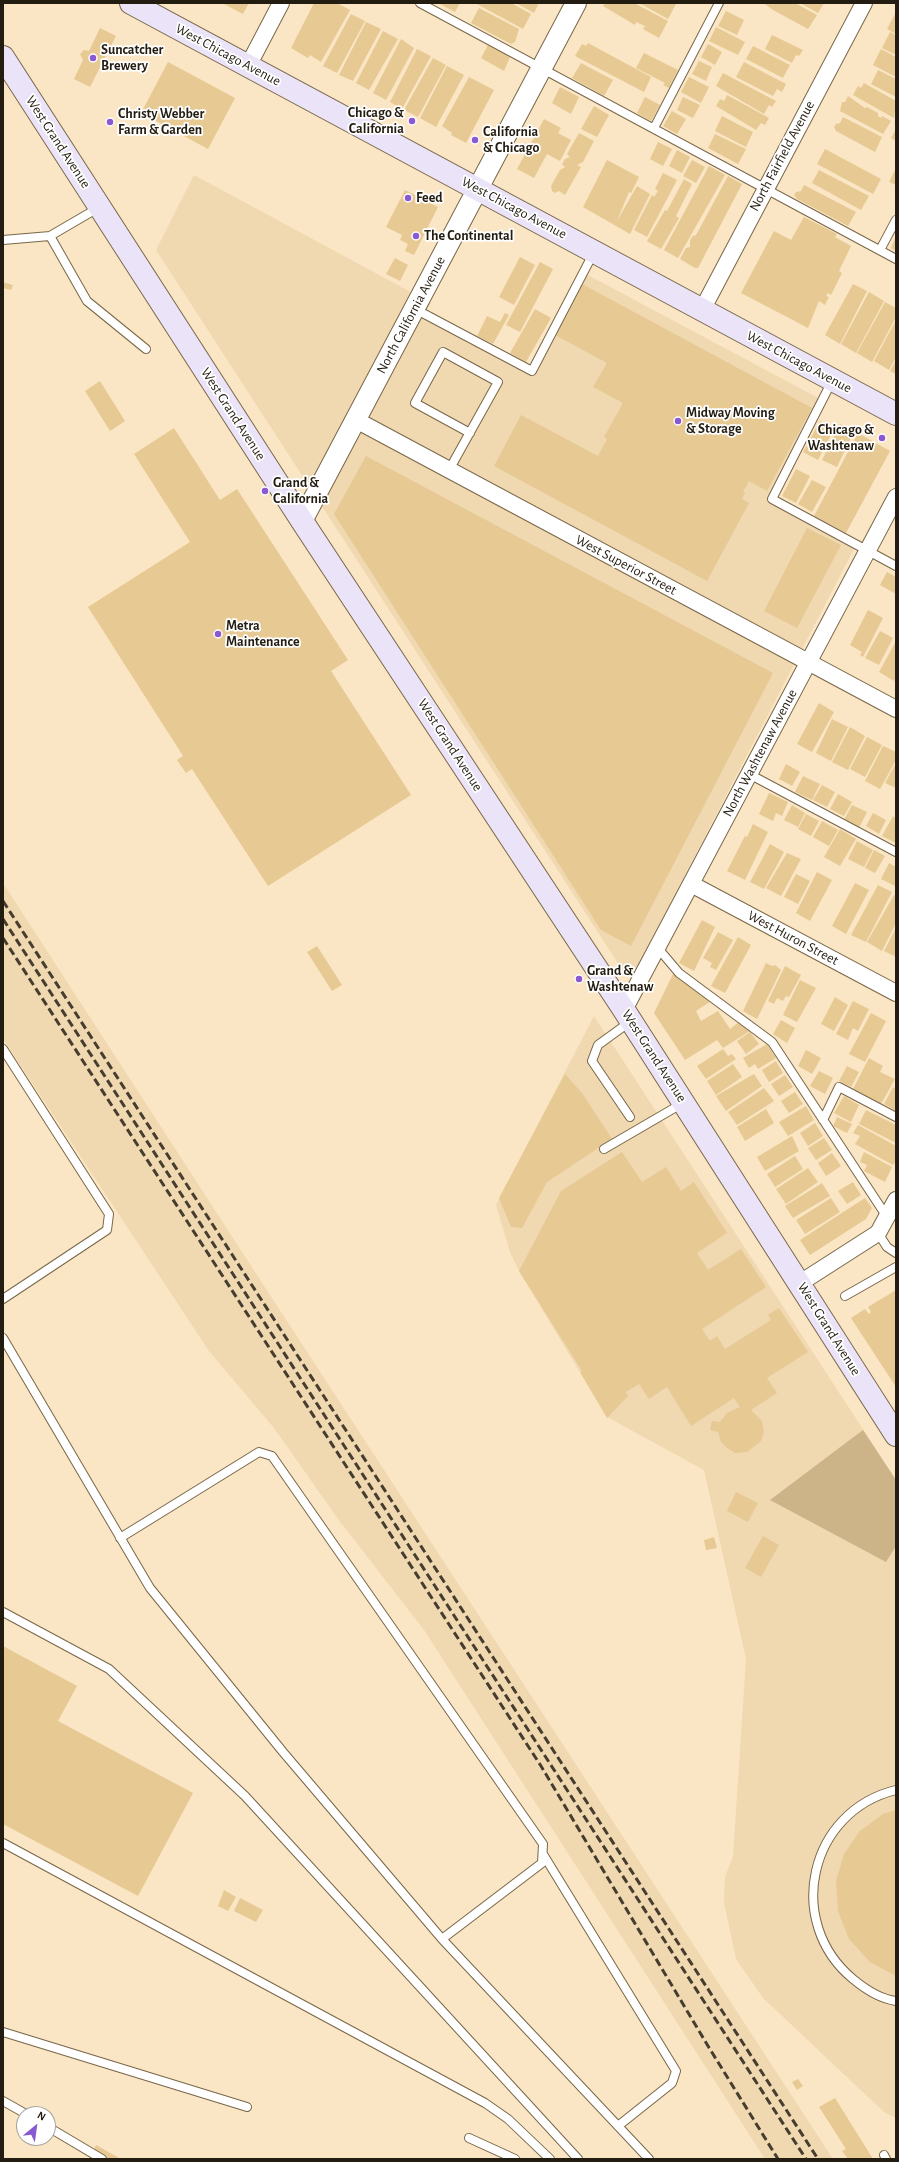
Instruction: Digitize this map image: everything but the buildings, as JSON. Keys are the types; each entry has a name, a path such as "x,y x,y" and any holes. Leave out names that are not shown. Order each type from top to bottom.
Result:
{"main road":[{"name":"West Chicago Avenue","path":"131,3 896,414"},
{"name":"West Grand Avenue","path":"3,57 302,521 628,1015 896,1435"}],"street":[{"path":"248,66 281,3"},
{"name":"North California Avenue","path":"302,521 576,3"},
{"name":"North Fairfield Avenue","path":"702,310 864,3"},
{"name":"West Superior Street","path":"356,420 896,709"},
{"name":"North Washtenaw Avenue","path":"628,1015 657,947 896,497"},
{"name":"West Huron Street","path":"691,884 896,993"},
{"path":"800,1283 878,1233 896,1200"}],"lane":[{"path":"422,3 896,259"},
{"path":"654,128 719,3"},
{"path":"3,240 50,236 100,207"},
{"path":"880,250 896,220"},
{"path":"50,236 86,301 146,349"},
{"path":"415,309 532,371 594,252"},
{"path":"449,470 470,433 498,382 443,352 415,403 470,433"},
{"path":"833,380 772,499 896,566"},
{"path":"749,774 896,852"},
{"path":"657,947 679,973 772,1042 887,1218"},
{"path":"628,1015 598,1045 592,1061 630,1117"},
{"path":"3,1049 109,1214 107,1230 3,1299"},
{"path":"823,1120 839,1086 896,1117"},
{"path":"604,1150 684,1102"},
{"path":"878,1233 887,1247 896,1253"},
{"path":"846,1296 896,1267"},
{"path":"3,1338 150,1588 283,1752 442,1939 649,2159"},
{"path":"120,1538 259,1452 272,1456 543,1844 542,1863 442,1939"},
{"path":"3,1612 109,1670 245,1796 578,2159"},
{"path":"896,1790 881,1794 855,1808 834,1830 819,1856 813,1886 814,1916 824,1944 841,1969 865,1988 896,2001"},
{"path":"3,1843 485,2103 508,2119 550,2159"},
{"path":"542,1854 676,2071 672,2083 618,2126"},
{"path":"3,2032 246,2107"},
{"path":"3,2101 16,2108"},
{"path":"56,2132 102,2159"},
{"path":"470,2138 515,2159"}],"shaded area":[{"path":"194,175 431,303 425,314 532,371 584,273 822,400 772,499 856,545 635,971 625,974 156,250"},
{"path":"3,883 833,2159 765,2159 424,1630 338,1519 274,1428 209,1351 3,1039"},
{"path":"594,1016 896,1480 896,2118 884,2112 763,1998 736,1959 724,1903 725,1877 733,1856 746,1659 704,1470 607,1417 519,1271 510,1252 496,1205"},
{"path":"863,1430 896,1480 896,1546 886,1562 770,1500"}],"railway":[{"path":"3,901 818,2159"},
{"path":"3,919 806,2159"},
{"path":"3,938 541,1766 708,2046 778,2159"}],"place":[{"name":"Suncatcher Brewery","path":"93,58"},
{"name":"Chicago & California","path":"412,121"},
{"name":"Christy Webber Farm & Garden","path":"110,122"},
{"name":"California & Chicago","path":"475,140"},
{"name":"Feed","path":"408,198"},
{"name":"The Continental","path":"416,236"},
{"name":"Midway Moving & Storage","path":"678,421"},
{"name":"Chicago & Washtenaw","path":"882,438"},
{"name":"Grand & California","path":"265,491"},
{"name":"Metra Maintenance","path":"218,634"},
{"name":"Grand & Washtenaw","path":"579,979"}]}
